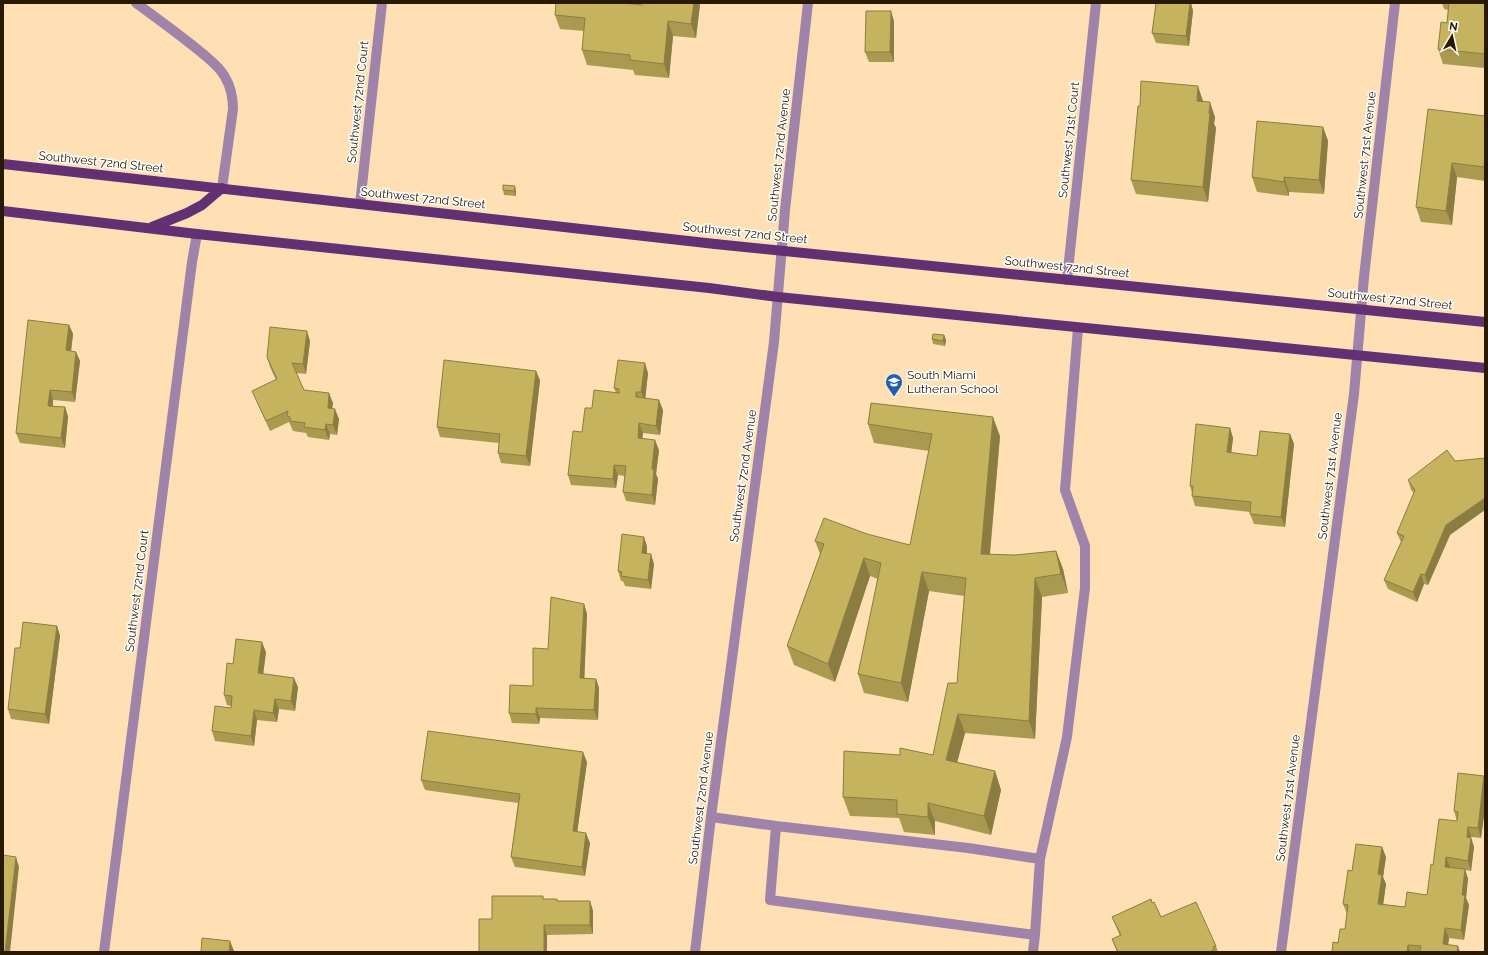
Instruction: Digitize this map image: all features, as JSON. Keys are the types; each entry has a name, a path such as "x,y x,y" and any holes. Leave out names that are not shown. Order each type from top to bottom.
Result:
{"main road":[{"name":"Southwest 72nd Street","path":"3,164 782,250 1485,322"},
{"path":"150,228 187,213 202,205 222,188"},
{"path":"3,212 709,288 778,297 1485,368"}],"street":[{"path":"136,3 185,39 217,66 225,76 230,86 233,99 233,109 222,188"},
{"name":"Southwest 72nd Court","path":"360,204 382,3"},
{"name":"Southwest 72nd Avenue","path":"695,952 711,817 773,350 808,3"},
{"name":"Southwest 71st Court","path":"1067,280 1096,3"},
{"name":"Southwest 71st Avenue","path":"1281,952 1352,410 1361,310 1395,3"},
{"name":"Southwest 72nd Court","path":"104,952 191,268 197,234"},
{"path":"1033,952 1040,859 1067,737 1085,588 1085,546 1065,490 1078,328"},
{"path":"711,817 968,848 1040,859"},
{"path":"776,826 770,900 1035,935"}],"building":[{"path":"556,3 623,3 642,5 642,3 694,3 691,24 668,21 664,64 630,60 630,55 582,50 585,18 555,15"},
{"path":"1156,3 1190,3 1186,36 1152,33"},
{"path":"1449,3 1485,3 1485,54 1438,49 1441,22 1447,23"},
{"path":"866,11 891,11 890,52 865,52"},
{"path":"1141,81 1198,86 1197,101 1210,102 1203,187 1131,180 1138,106 1140,106"},
{"path":"1428,109 1485,116 1484,167 1452,163 1446,211 1416,207"},
{"path":"1257,121 1323,127 1319,180 1284,177 1284,182 1252,177"},
{"path":"503,185 515,186 514,191 503,190"},
{"path":"28,320 69,325 66,350 76,352 72,392 50,390 48,406 65,407 61,438 16,433"},
{"path":"270,327 307,331 303,364 292,363 304,390 329,393 328,408 335,409 333,425 326,424 325,430 304,427 305,423 290,421 290,417 287,416 288,411 266,421 252,391 277,379 267,357"},
{"path":"933,334 944,335 943,341 932,339"},
{"path":"444,360 536,371 526,456 498,453 500,434 437,427"},
{"path":"618,360 645,363 641,392 636,392 636,397 659,400 656,426 639,423 638,438 655,440 652,469 654,470 652,495 623,492 626,466 614,465 613,479 568,475 573,431 582,432 585,408 592,408 594,390 619,393 619,389 614,388"},
{"path":"871,403 993,417 981,554 1015,555 1056,551 1061,574 1035,578 1029,721 958,714 946,760 995,771 984,816 928,803 928,817 897,814 897,800 843,797 844,751 900,755 900,748 933,755 948,683 957,683 966,578 922,572 901,683 858,674 881,563 864,558 828,664 787,646 824,544 815,541 824,518 867,534 910,545 932,434 868,424"},
{"path":"1196,424 1230,428 1227,452 1257,456 1260,431 1290,434 1281,517 1250,514 1251,502 1192,496 1193,486 1190,486"},
{"path":"1447,450 1455,461 1485,458 1485,498 1446,525 1425,575 1421,574 1413,592 1384,580 1404,536 1397,533 1415,490 1408,480"},
{"path":"622,534 644,537 642,553 651,554 648,580 621,576 622,572 618,571"},
{"path":"551,597 584,604 580,678 596,679 594,710 536,708 536,714 509,713 510,685 533,686 533,648 548,649"},
{"path":"23,622 57,626 45,714 8,709 15,648 20,648"},
{"path":"236,639 262,642 258,673 294,678 291,701 275,699 273,713 254,710 251,736 212,731 215,706 231,708 232,696 224,695 227,663 233,664"},
{"path":"428,731 583,752 573,831 586,833 582,867 511,857 520,794 421,780"},
{"path":"1458,773 1484,776 1478,828 1468,827 1467,837 1471,838 1468,861 1446,857 1445,867 1465,869 1462,895 1465,895 1461,930 1445,928 1443,944 1458,946 1457,952 1420,952 1421,946 1408,945 1407,952 1332,952 1333,942 1338,943 1340,929 1345,929 1348,905 1343,904 1348,870 1352,871 1356,844 1382,847 1378,874 1382,875 1378,904 1405,907 1407,892 1427,895 1431,864 1433,865 1439,819 1457,821 1458,812 1454,811"},
{"path":"3,855 16,857 5,952 3,952"},
{"path":"492,896 543,896 543,899 557,899 557,901 590,901 590,925 544,925 544,952 479,952 479,919 492,919"},
{"path":"1151,899 1161,917 1196,902 1216,946 1213,947 1214,950 1209,952 1118,952 1112,939 1121,935 1112,917"},
{"path":"202,938 230,941 229,952 201,952"}],"place":[{"name":"South Miami Lutheran School","path":"894,397"}]}
